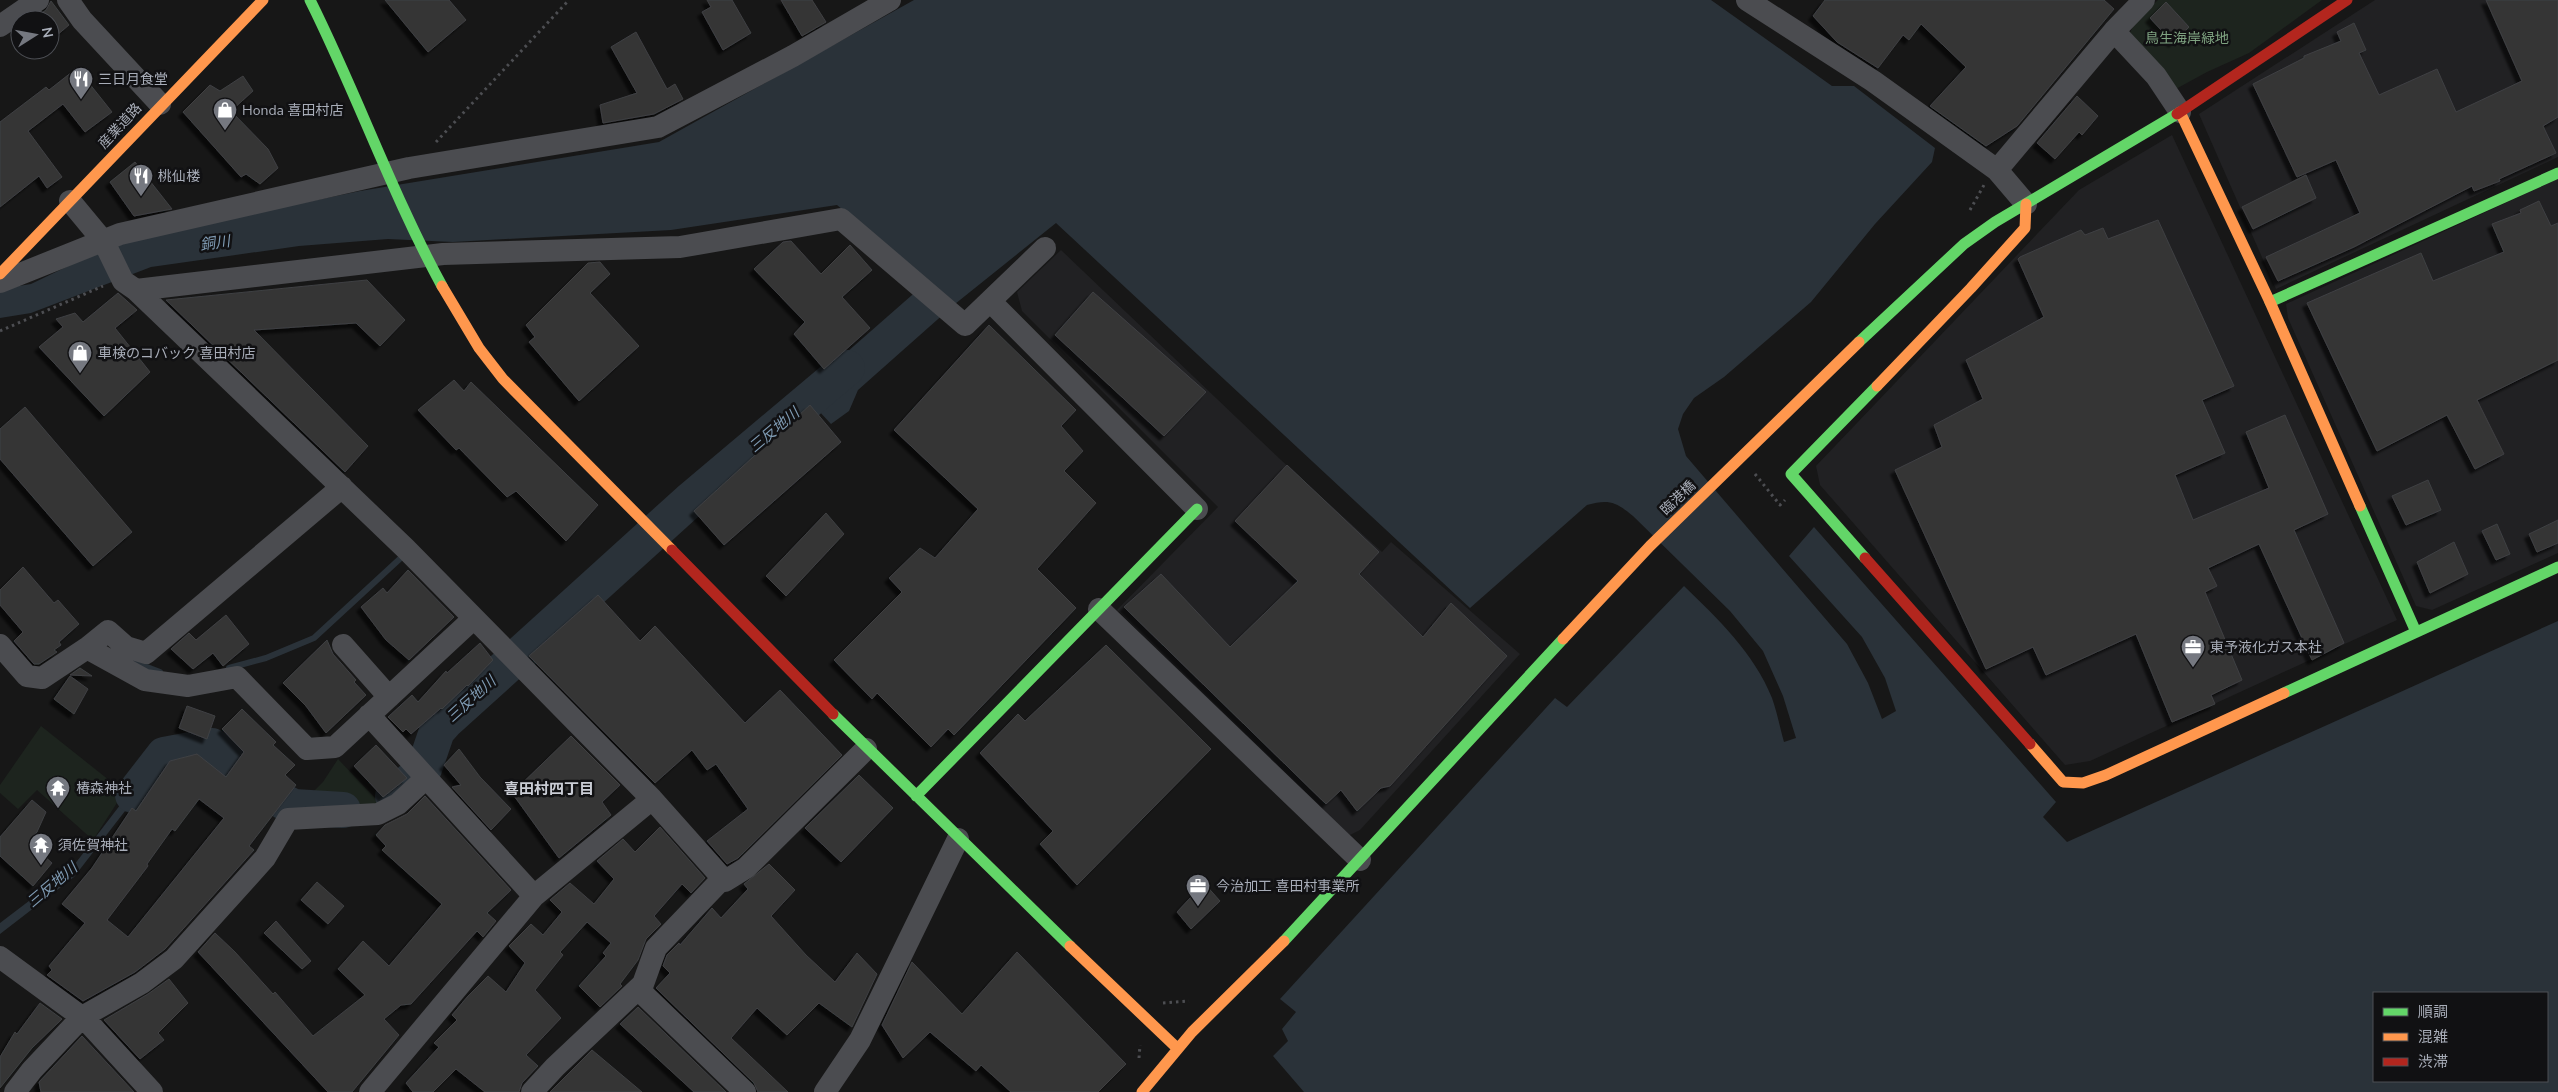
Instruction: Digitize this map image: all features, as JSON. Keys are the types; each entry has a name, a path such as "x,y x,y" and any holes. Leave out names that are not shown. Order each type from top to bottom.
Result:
{"street":[{"path":"0,26 38,0"},
{"path":"68,0 82,20 160,104"},
{"name":"産業道路","path":"0,274 160,104 263,0"},
{"path":"310,0 425,256 449,303 499,376 588,463 866,749 1177,1048"},
{"path":"0,282 120,234 391,177 658,127 793,56 890,0"},
{"path":"1747,0 1873,81 1997,170 2026,204 2025,228 1971,288 1791,474 2063,782 2083,783 2106,775 2558,567"},
{"path":"1997,170 2114,31 2144,0"},
{"name":"臨港橋","path":"1142,1092 1177,1048 1306,919 1650,546 1938,267 1964,244 2026,204 2180,112 2347,0"},
{"path":"2114,31 2156,76 2180,112 2270,302 2416,632"},
{"path":"2270,302 2558,173"},
{"path":"70,201 104,242 129,285 406,549 652,799 725,881 746,868 866,749"},
{"path":"129,285 425,256 680,247 841,219 965,326 1045,248"},
{"path":"916,796 1198,509 991,302"},
{"path":"0,645 27,676 42,678 87,648 108,631 126,647 146,653 342,487"},
{"path":"1100,609 1360,860"},
{"path":"87,648 145,680 188,686 237,677 306,749 335,746 473,619"},
{"path":"343,645 389,697"},
{"path":"369,715 534,896"},
{"path":"15,1092 32,1070 82,1017 142,984 174,959 265,858 288,819 378,814 398,804 426,778"},
{"path":"370,1092 534,896 652,799"},
{"path":"825,1092 860,1040 958,839"},
{"path":"532,1092 555,1067 643,984 656,948 723,878"},
{"path":"0,957 82,1017 152,1092"},
{"path":"638,989 745,1092"}],"path":[{"path":"434,144 569,0"},
{"path":"0,331 99,287 129,285"}],"shaded area":[{"path":"2375,0 2558,0 2558,157 2276,289 2199,114"},
{"path":"2172,135 2397,620 2090,761 2065,765 1820,485 1816,466 2079,190"},
{"path":"2558,179 2558,553 2432,610 2416,606 2288,318 2286,304"},
{"path":"1061,250 1281,460 1382,552 1391,542 1520,654 1360,830 1348,836 1117,610 1218,507 1022,311 1017,292"}],"green space":[{"name":"鳥生海岸緑地","path":"2158,0 2322,0 2249,53 2207,72 2174,90 2130,33 2135,22"},
{"path":"41,726 124,792 93,840 37,790 18,809 0,793 0,785"},
{"path":"338,759 378,801 371,807 315,806 306,799 323,782"}],"water":[{"name":"銅川","path":"914,0 1711,0 1832,86 1854,86 1935,148 1932,162 1875,224 1811,302 1724,377 1694,398 1683,414 1678,429 1686,456 1847,644 1868,683 1882,719 1896,711 1885,678 1862,637 1789,556 1814,527 2056,802 2043,817 2067,842 2558,621 2558,1092 1304,1092 1273,1056 1288,1041 1282,1029 1296,1012 1280,999 1555,698 1567,707 1684,586 1734,637 1755,666 1772,698 1784,742 1796,738 1783,696 1763,651 1730,611 1633,516 1612,503 1601,502 1587,505 1470,608 1056,223 955,304 858,390 849,411 831,424 804,395 806,388 928,281 837,205 671,230 453,242 388,239 299,246 151,267 31,313 0,318 0,289 31,284 120,241 360,191 659,142"},
{"path":"160,753 166,758 74,877 0,934 0,923 71,869"}],"building":[{"path":"385,0 449,0 466,20 428,52"},
{"path":"707,0 732,0 751,33 723,50 702,12 711,7"},
{"path":"781,0 812,0 826,22 802,36"},
{"path":"1825,0 2104,0 2114,9 2017,126 1986,146 1930,106 1966,67 1921,24 1909,40 1903,35 1878,68 1837,42 1813,16"},
{"path":"2486,0 2558,0 2558,117 2543,126 2556,153 2499,179 2500,181 2474,191 2472,186 2354,247 2278,281 2266,257 2360,213 2336,160 2297,177 2253,84 2304,58 2304,56 2341,41 2337,32 2354,23 2366,50 2359,53 2379,95 2437,69 2456,112 2522,81"},
{"path":"51,1 58,10 46,10"},
{"path":"2166,2 2189,27 2173,43 2150,18"},
{"path":"60,13 69,25 60,33"},
{"path":"636,32 667,89 675,84 683,99 654,114 603,123 600,105 637,93 611,47"},
{"path":"77,68 112,112 85,132 63,104 28,131 62,177 47,188 39,176 0,207 0,122 46,87 49,90"},
{"name":"Honda 喜田村店","path":"243,76 253,91 231,111 268,149 278,168 260,184 246,174 241,177 183,112 210,85 220,91"},
{"path":"2077,96 2098,116 2082,135 2079,132 2055,159 2037,143"},
{"name":"桃仙楼","path":"135,162 172,209 134,216 110,182"},
{"path":"2306,175 2316,198 2253,229 2242,207"},
{"path":"2539,201 2551,226 2558,223 2558,360 2477,400 2504,454 2475,469 2447,415 2377,451 2307,303 2421,253 2433,281 2504,252 2492,224 2521,213 2520,210"},
{"path":"2158,220 2234,386 2202,400 2225,453 2175,475 2193,520 2269,488 2246,432 2285,415 2328,514 2294,530 2344,643 2312,660 2259,544 2208,568 2217,586 2205,592 2242,680 2211,695 2215,704 2172,722 2136,634 2046,675 2033,647 1986,669 1895,470 1942,447 1934,425 1983,399 1966,360 2044,317 2018,259 2020,257 2081,230 2085,235 2103,228 2108,239"},
{"path":"791,241 821,274 850,245 872,270 842,297 870,328 824,369 794,334 805,322 754,269 783,242"},
{"path":"600,262 610,274 590,293 639,346 579,401 529,342 535,337 526,325 588,263"},
{"path":"367,280 405,320 380,346 356,323 254,330 368,446 345,472 166,300"},
{"path":"1093,292 1206,392 1164,436 1055,335"},
{"path":"118,293 137,310 115,328 150,372 104,416 39,347 63,327 56,319 75,313 83,322"},
{"path":"989,325 1076,410 1061,426 1083,451 1064,471 1096,503 1037,569 1076,608 954,735 948,729 931,747 877,693 872,699 834,660 902,592 889,578 920,548 935,558 978,509 894,430"},
{"path":"454,380 464,391 471,382 598,505 566,541 516,491 507,497 459,448 456,450 418,410"},
{"path":"810,405 841,442 724,545 694,511"},
{"path":"25,407 132,532 93,566 0,459 0,429"},
{"path":"1287,465 1379,552 1359,574 1423,637 1451,603 1507,656 1390,786 1381,788 1357,811 1341,790 1326,804 1124,607 1161,574 1230,647 1298,581 1235,521"},
{"path":"2428,480 2441,510 2406,525 2392,496"},
{"path":"826,513 844,534 786,596 766,576"},
{"path":"2558,520 2558,543 2537,552 2529,534"},
{"path":"2497,524 2510,554 2496,560 2482,531"},
{"path":"2454,542 2468,574 2430,593 2417,562"},
{"path":"23,567 54,603 58,600 79,624 59,642 61,645 54,650 57,652 39,664 34,664 14,641 23,632 0,605 0,590"},
{"path":"408,570 454,617 409,660 386,640 361,607 383,588 387,593"},
{"path":"598,595 640,641 655,626 745,723 780,690 842,755 738,858 727,864 707,841 748,809 716,764 707,770 692,750 655,783 529,656"},
{"path":"226,615 249,644 223,666 213,653 193,669 171,649 189,633 196,640"},
{"path":"327,640 333,654 356,680 354,682 366,695 326,733 306,706 283,683"},
{"path":"480,643 493,660 468,686 411,734 406,729 403,732 388,717 412,695 418,702 446,671 447,673"},
{"path":"1106,645 1211,749 1077,885 1040,844 1053,831 980,753 1018,714 1025,721"},
{"path":"80,668 92,676 70,675"},
{"path":"70,676 88,689 74,714 54,699"},
{"path":"187,706 215,716 207,739 179,728"},
{"path":"242,709 276,742 273,745 295,765 285,775 296,785 249,846 254,850 165,949 135,972 83,1001 47,975 52,970 49,966 85,923 62,904 92,868 132,808 136,811 170,761 197,754 226,777 244,752 222,729","holes":["199,799 224,818 128,937 107,920 148,866 147,864 172,829 175,831"]},
{"path":"571,736 620,785 602,802 611,815 559,858 512,793"},
{"path":"376,745 407,778 383,797 354,766"},
{"path":"459,749 480,777 511,809 491,830 452,787 461,785 444,765"},
{"path":"859,775 893,808 841,862 805,828"},
{"path":"425,796 511,890 487,913 496,921 483,937 477,931 411,1004 401,1005 384,1019 399,1035 352,1092 328,1092 198,952 215,933 273,994 275,992 313,1036 365,995 338,969 363,941 389,966 442,904 382,850 386,846 376,835 385,825 407,814"},
{"path":"32,800 46,812 37,832 28,842 52,863 33,886 0,856 0,837"},
{"path":"660,827 705,878 691,893 682,884 654,916 661,924 646,939 638,960 620,984 622,986 600,1007 579,986 606,956 603,953 611,943 587,922 560,952 563,955 535,990 561,1018 526,1055 538,1066 522,1083 519,1092 485,1092 456,1069 433,1092 413,1092 406,1083 439,1047 434,1043 457,1020 452,1015 468,996 488,976 506,992 525,963 509,946 531,924 543,935 562,912 550,900 570,883 594,904 614,879 597,861 623,839 635,852"},
{"path":"769,864 795,890 771,916 806,955 835,982 857,953 877,974 852,1027 819,1003 787,1035 757,1008 731,1038 788,1092 758,1092 754,1083 656,988 670,973 663,966 667,955 679,943 680,945 712,908 721,918 748,889 744,884"},
{"path":"317,882 344,906 328,924 301,900"},
{"name":"今治加工 喜田村事業所","path":"1204,883 1220,901 1191,929 1177,912"},
{"path":"276,921 311,961 302,969 264,933"},
{"path":"1017,952 1126,1064 1098,1092 1011,1092 981,1065 976,1071 930,1032 903,1058 882,1025 912,962 962,1014"},
{"path":"169,979 188,1003 158,1033 164,1040 140,1059 104,1020"},
{"path":"40,1003 62,1019 32,1048 0,1088 0,1057 15,1032 17,1034"},
{"path":"638,1007 726,1092 694,1092 620,1024"},
{"path":"82,1036 134,1092 41,1092 39,1082"},
{"path":"592,1050 642,1092 550,1092"}],"waterway":[{"name":"三反地川","path":"393,796 424,769 437,731 445,722 689,501 847,368"},
{"path":"229,668 266,658 314,638 404,555"},
{"path":"134,662 160,672"},
{"name":"三反地川","path":"133,795 164,755 212,746 284,802 294,807 343,810"}],"traffic: fast":[{"path":"310,0 407,216 442,286"},
{"path":"1859,342 1964,244 1995,222 2177,114"},
{"path":"2270,302 2558,173"},
{"path":"1865,558 1791,474 1877,386"},
{"path":"2360,506 2416,632"},
{"path":"916,796 1197,509"},
{"path":"2284,693 2558,567"},
{"path":"1284,941 1563,639"},
{"path":"833,714 1070,946"}],"traffic: slow":[{"path":"0,274 263,0"},
{"path":"2180,112 2270,302 2360,506"},
{"path":"1877,386 1971,288 2025,228 2026,204"},
{"path":"442,286 479,348 503,379 672,550"},
{"path":"1563,639 1650,546 1859,342"},
{"path":"2030,744 2063,782 2083,783 2106,775 2284,693"},
{"path":"1142,1092 1192,1032 1284,941"},
{"path":"1070,946 1177,1048"}],"traffic: jam":[{"path":"2177,114 2347,0"},
{"path":"672,550 833,714"},
{"path":"1865,558 2030,744"}],"place":[{"name":"三日月食堂","path":"81,100"},
{"name":"Honda 喜田村店","path":"225,131"},
{"name":"桃仙楼","path":"141,197"},
{"name":"車検のコバック 喜田村店","path":"80,374"},
{"name":"東予液化ガス本社","path":"2193,668"},
{"name":"椿森神社","path":"58,809"},
{"name":"須佐賀神社","path":"41,866"},
{"name":"今治加工 喜田村事業所","path":"1198,907"}],"district":[{"name":"喜田村四丁目","path":"549,789"}]}
